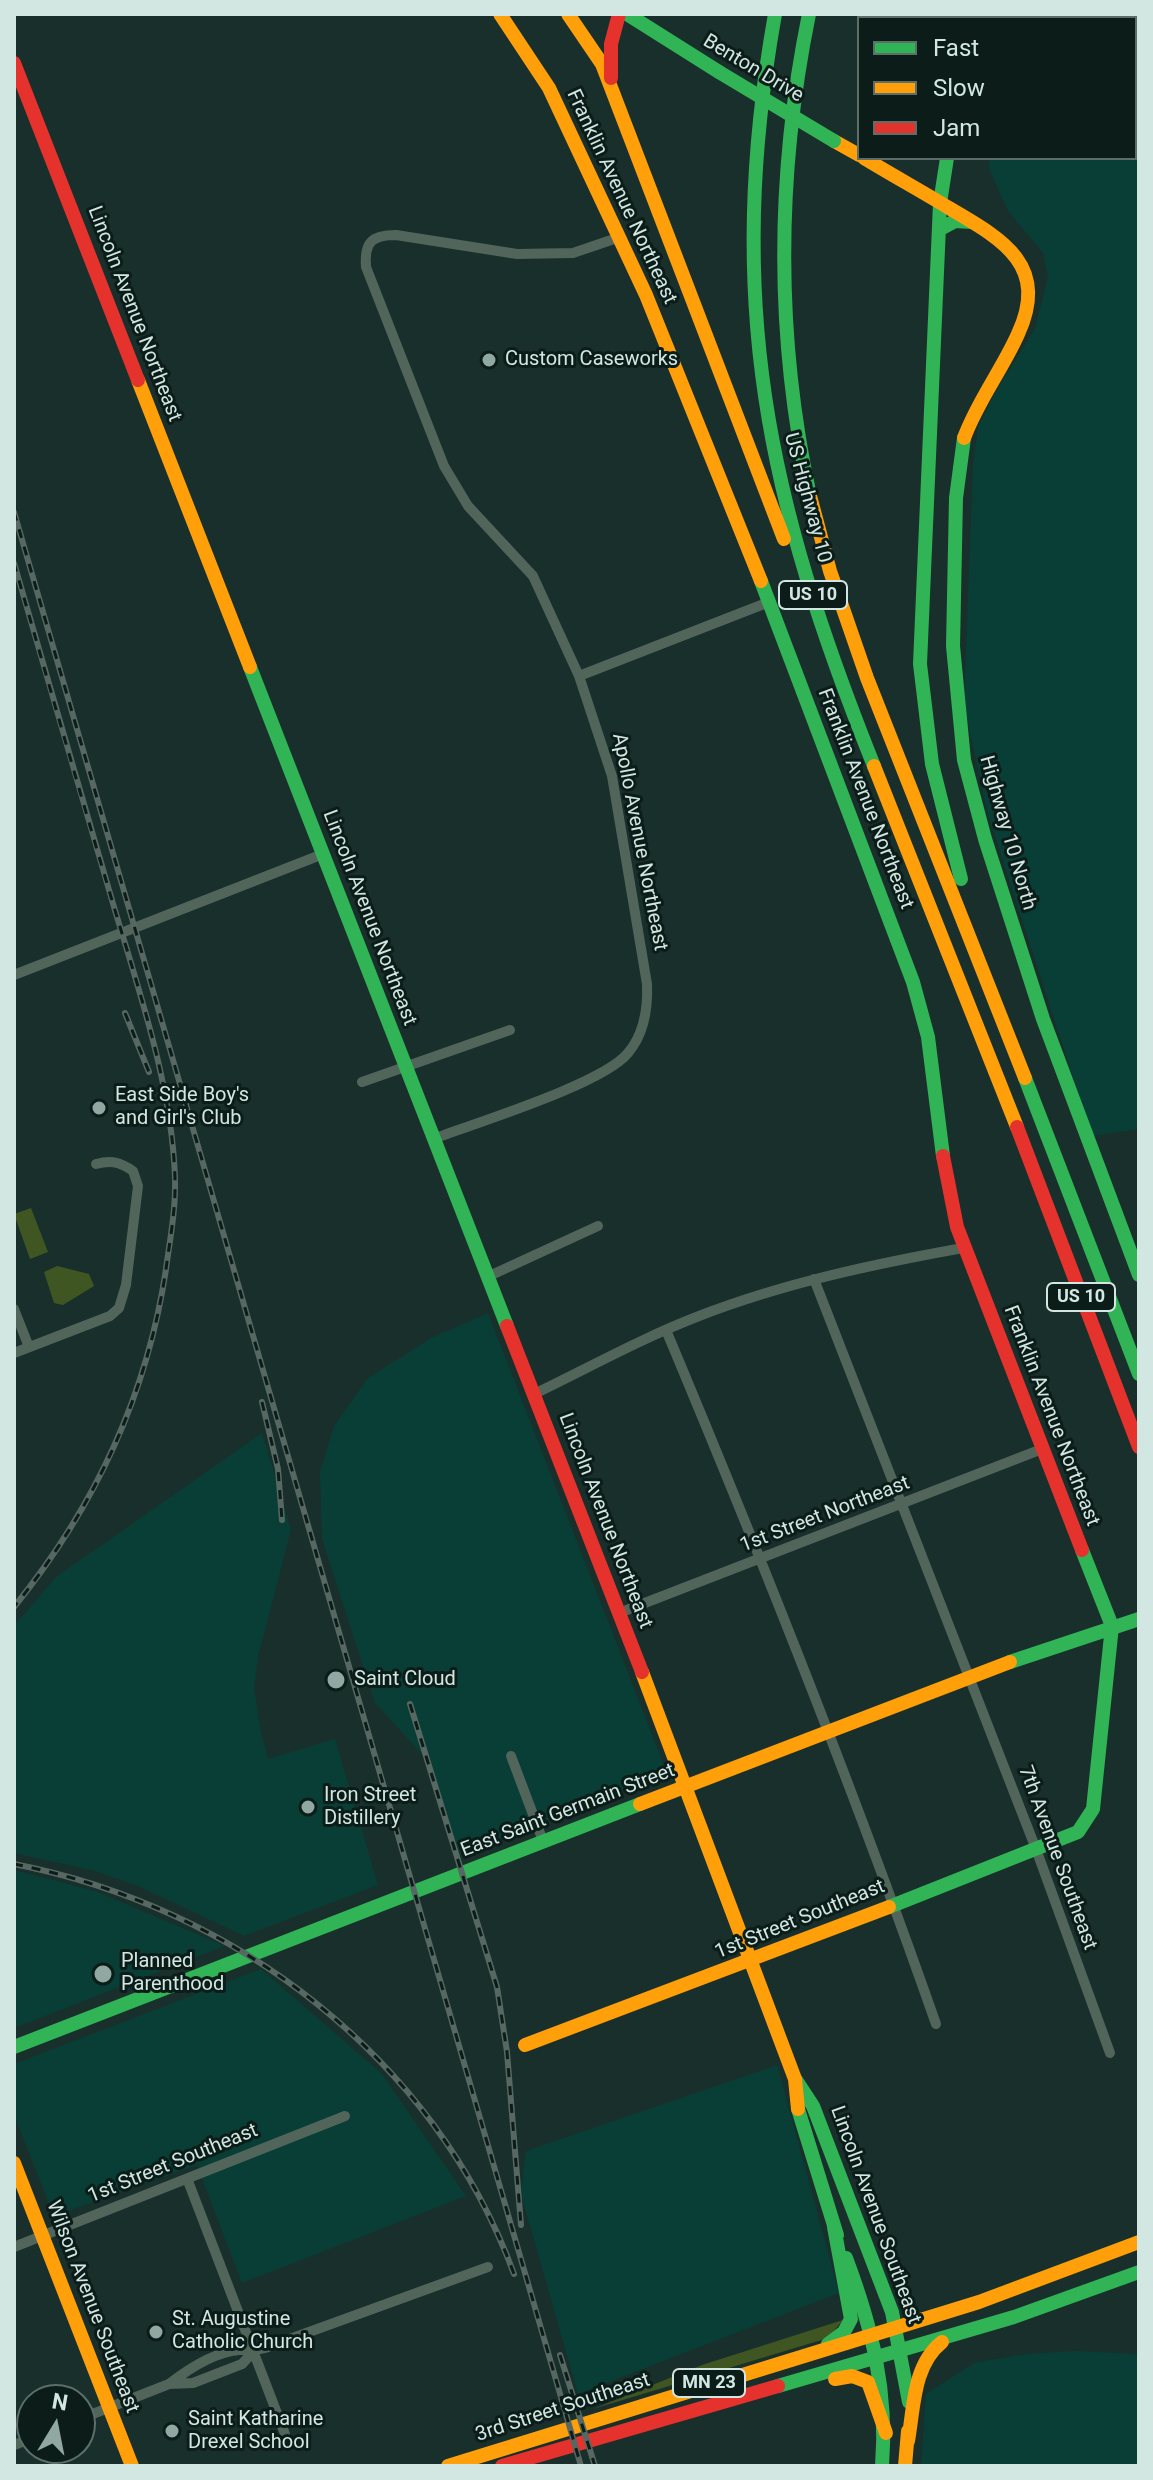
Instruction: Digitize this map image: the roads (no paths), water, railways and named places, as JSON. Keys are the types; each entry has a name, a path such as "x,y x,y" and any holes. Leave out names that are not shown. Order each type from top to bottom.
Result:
{"main road":[{"name":"Franklin Avenue Northeast","path":"500,14 549,88 620,237 769,602 913,982 928,1037 948,1192 963,1248 1112,1626"},
{"path":"568,14 602,64 773,512 836,662"},
{"path":"615,101 610,61 619,14"},
{"name":"Benton Drive","path":"627,14 857,155"},
{"name":"US Highway 10","path":"775,14 754,159 751,235 757,352 783,501 836,662 1139,1447"},
{"name":"US 10","path":"809,14 787,138 781,268 789,377 805,474 851,633 1011,1038 1139,1374"},
{"name":"Lincoln Avenue Northeast","path":"14,63 686,1787"},
{"name":"Benton Drive","path":"866,160 940,203"},
{"path":"947,160 940,203 942,228 921,610 921,679 942,811 1011,1038"},
{"name":"Highway 10 North","path":"940,203 1011,247 1028,272 1031,289 1020,332 971,418 961,453 953,639 962,747 969,783 1047,1035 1083,1137 1139,1275"},
{"path":"942,228 955,221 972,222"},
{"name":"East Saint Germain Street","path":"14,2047 969,1676 1139,1619"},
{"name":"1st Street Southeast","path":"525,2045 752,1961 1071,1836 1086,1824 1093,1809 1112,1626"},
{"name":"Lincoln Avenue Southeast","path":"686,1787 795,2079 813,2106 896,2327 908,2389 905,2466"},
{"name":"Lincoln Avenue Southeast","path":"795,2079 798,2111 834,2227 874,2334 886,2433 882,2466"},
{"name":"Wilson Avenue Southeast","path":"14,2163 132,2466"},
{"path":"823,2348 850,2322 849,2297 832,2245 834,2227"},
{"name":"MN 23","path":"874,2334 1048,2279 1139,2242"},
{"name":"MN 23","path":"879,2358 1057,2303 1139,2272"},
{"path":"908,2441 924,2359 936,2345 960,2333"},
{"name":"3rd Street Southeast","path":"448,2466 874,2334"},
{"name":"3rd Street Southeast","path":"502,2466 750,2392 879,2358"},
{"path":"750,2392 776,2394 858,2376 868,2382 886,2433"}],"street":[{"name":"Apollo Avenue Northeast","path":"433,1139 610,1069 626,1056 642,1028 647,984 612,776 579,676 533,576 468,506 444,466 366,267 365,253 369,240 378,235 396,235 517,254 573,253 620,237"},
{"path":"579,676 769,602"},
{"path":"14,975 323,854"},
{"path":"362,1082 510,1030"},
{"path":"14,1353 110,1316 119,1308 124,1297 138,1186 133,1171 123,1164 111,1161 96,1164"},
{"path":"487,1277 598,1226"},
{"path":"534,1394 666,1330 740,1301 814,1279 963,1248"},
{"name":"7th Avenue Southeast","path":"814,1279 1036,1849 1110,2053"},
{"path":"14,1309 29,1347"},
{"path":"666,1330 761,1559 894,1904 936,2024"},
{"name":"1st Street Northeast","path":"619,1613 902,1506 1042,1449"},
{"path":"511,1756 543,1841"},
{"name":"1st Street Southeast","path":"14,2247 188,2181 345,2116"},
{"path":"188,2181 285,2434"},
{"path":"96,2413 169,2384 188,2369 239,2350 253,2352 488,2267"}],"railway":[{"path":"14,512 581,2466"},
{"path":"14,563 153,1041 168,1110 175,1190 171,1235 157,1316 131,1405 93,1490 43,1569 14,1607"},
{"path":"125,1013 149,1072"},
{"path":"262,1402 278,1469 282,1520"},
{"path":"410,1704 497,1987 507,2052 521,2225"},
{"path":"14,1864 96,1885 174,1916 248,1956 317,2004 379,2061 434,2125 479,2196 514,2274"},
{"path":"560,2355 595,2466"}],"place":[{"name":"Custom Caseworks","path":"489,360"},
{"name":"East Side Boy's and Girl's Club","path":"99,1108"},
{"name":"Saint Cloud","path":"336,1680"},
{"name":"Iron Street Distillery","path":"308,1807"},
{"name":"Planned Parenthood","path":"103,1974"},
{"name":"St. Augustine Catholic Church","path":"156,2332"},
{"name":"Saint Katharine Drexel School","path":"172,2431"}]}
